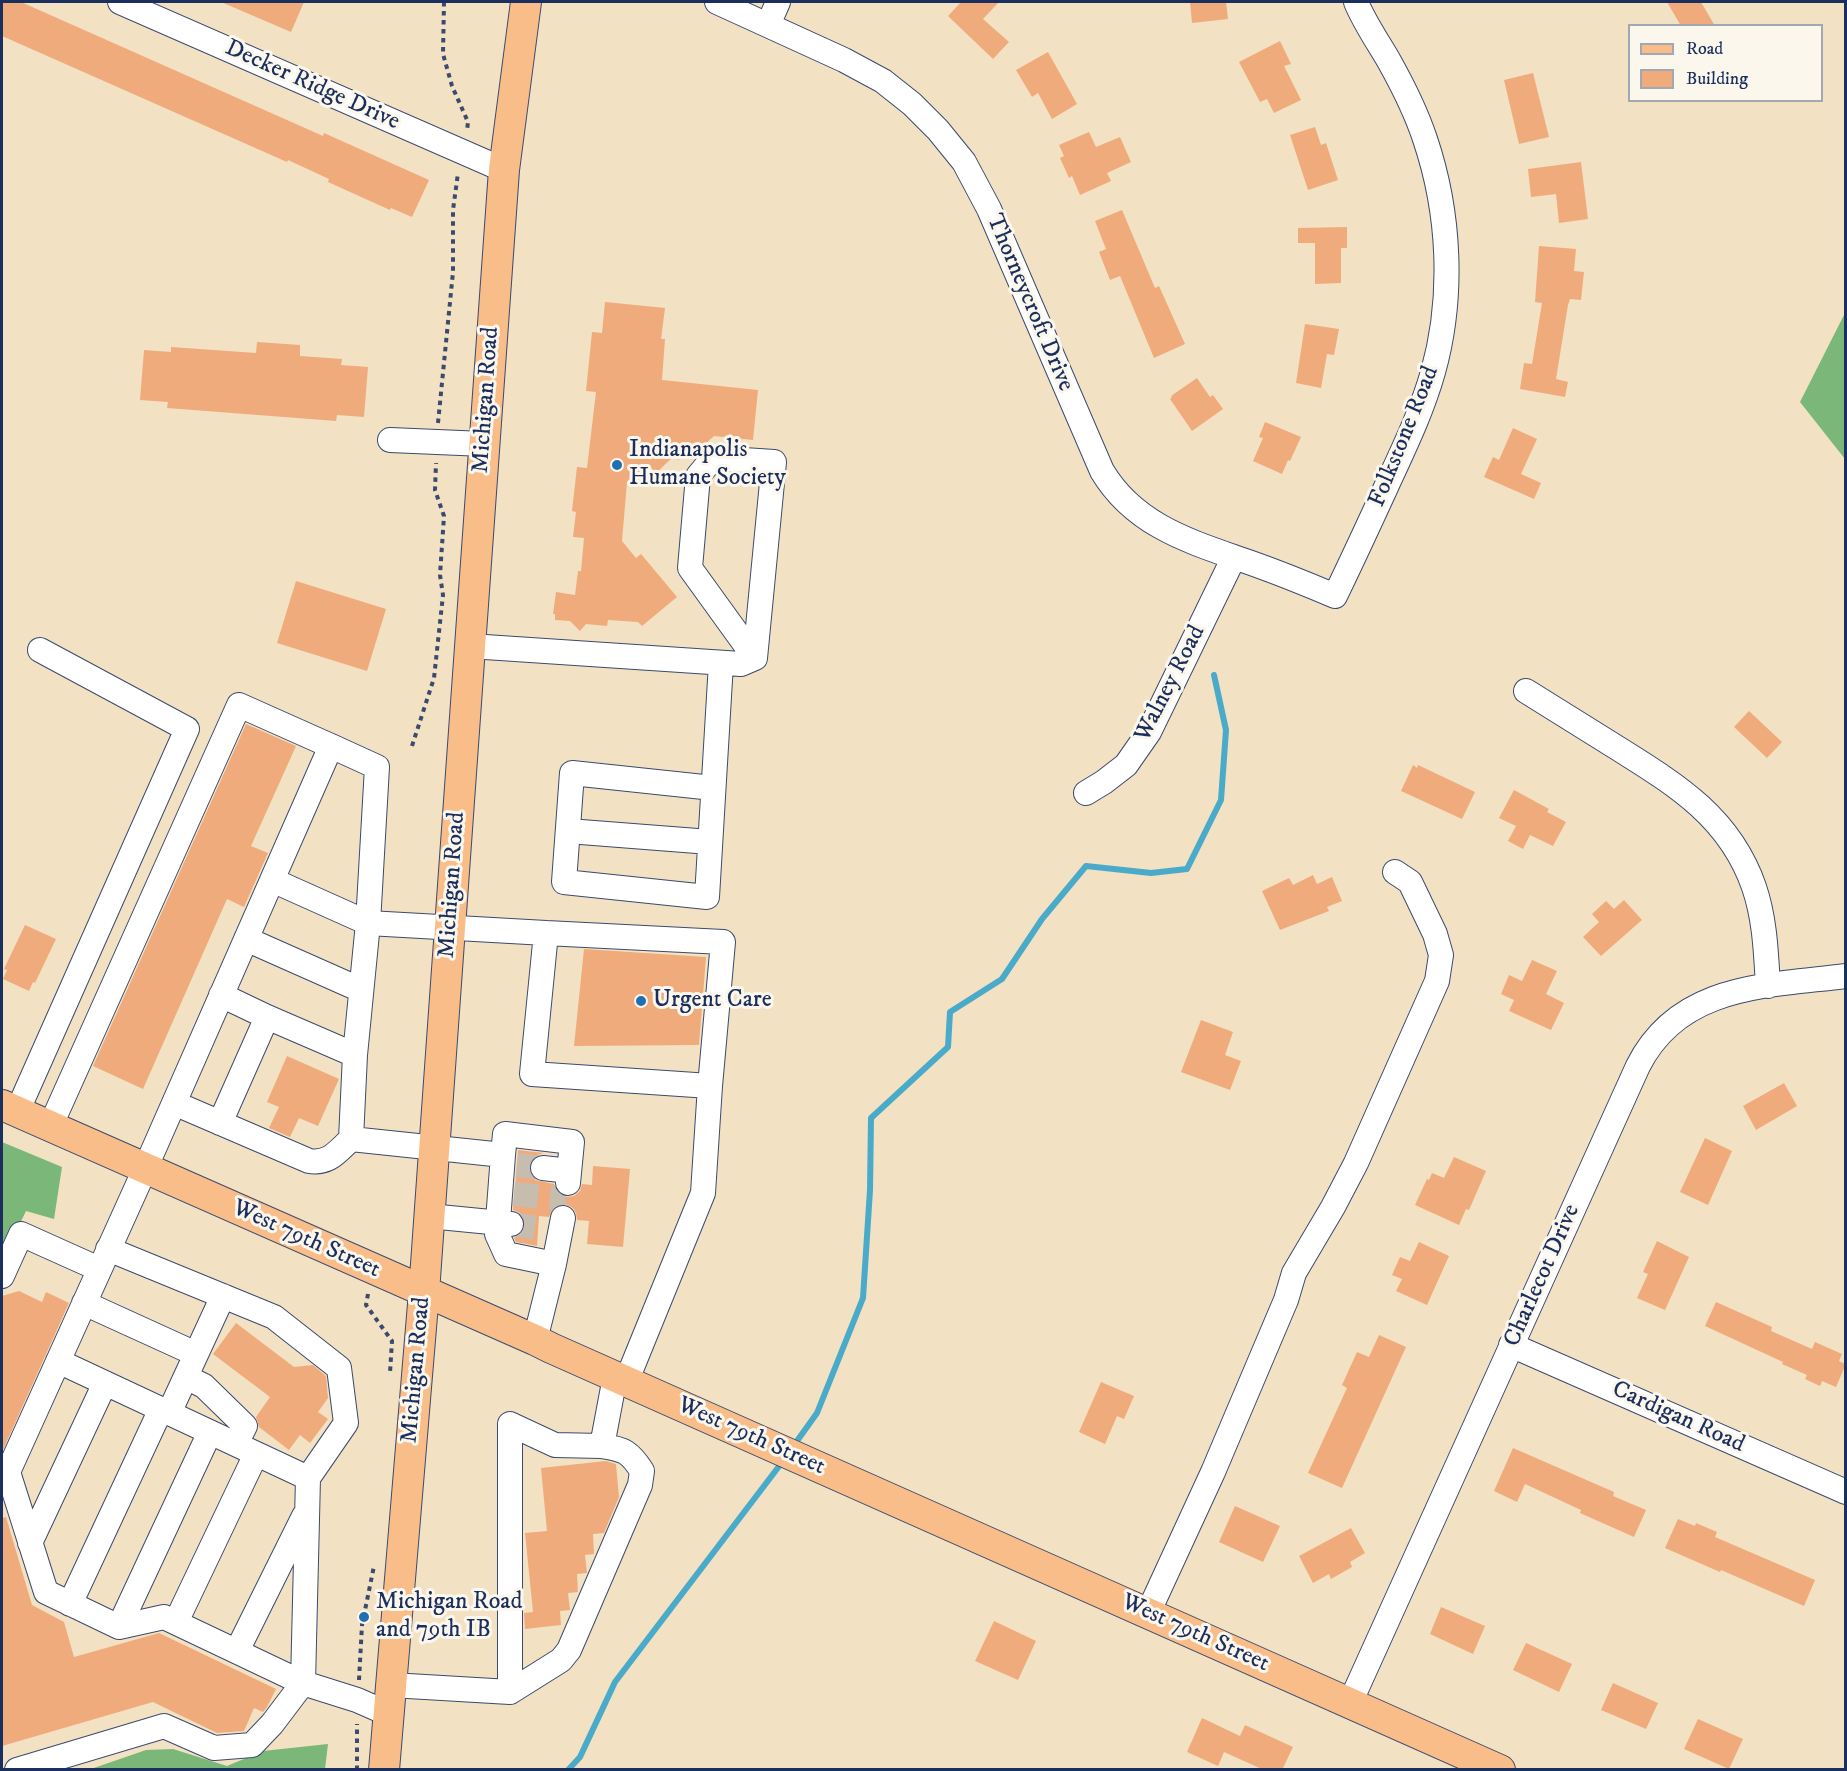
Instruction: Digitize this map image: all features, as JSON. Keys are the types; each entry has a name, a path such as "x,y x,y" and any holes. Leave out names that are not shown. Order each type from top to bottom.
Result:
{"main road":[{"name":"Michigan Road","path":"384,1770 424,1292 504,170 526,2"},
{"name":"West 79th Street","path":"9,1109 535,1340 1500,1770"}],"street":[{"name":"Decker Ridge Drive","path":"120,2 504,170"},
{"name":"Thorneycroft Drive","path":"717,2 844,60 883,81 912,104 938,130 964,162 977,184 1094,456 1106,479 1122,498 1147,520 1177,536 1279,573 1335,597"},
{"path":"768,25 778,2"},
{"name":"Folkstone Road","path":"1335,597 1408,441 1426,396 1439,347 1445,308 1446,238 1440,200 1426,142 1408,98 1356,2"},
{"path":"390,440 484,444"},
{"path":"713,458 774,462 754,658 690,568 698,476 713,458"},
{"name":"Walney Road","path":"1086,794 1126,765 1144,740 1234,557"},
{"path":"470,646 741,664 754,658"},
{"path":"9,1109 187,729 40,650"},
{"path":"714,788 572,773 564,882 707,897 711,842 721,663"},
{"path":"1526,691 1680,788 1712,817 1726,834 1746,869 1760,906 1765,936 1768,986"},
{"path":"50,1127 239,705 377,767 368,923 355,1055 351,1140"},
{"path":"331,746 145,1169 8,1472 46,1592 119,1627 164,1617 303,1683 357,1700 390,1699 510,1692 561,1660 569,1650 640,1485 642,1471 635,1459 622,1448 555,1445 510,1424 510,1692"},
{"path":"568,831 711,842"},
{"path":"1148,1613 1213,1472 1286,1300 1294,1273 1356,1163 1437,981 1441,955 1435,934 1410,882 1395,872"},
{"path":"272,880 368,923 723,942 703,1193 620,1379 602,1446"},
{"path":"546,933 532,1074 710,1086"},
{"path":"246,939 361,990"},
{"name":"Charlecot Drive","path":"1350,1703 1638,1066 1650,1046 1672,1021 1700,1003 1722,995 1768,986 1845,976"},
{"path":"221,995 355,1055"},
{"path":"220,1123 267,1017"},
{"path":"174,1103 309,1161 320,1163 351,1140 434,1149 508,1161"},
{"path":"543,1168 568,1177 572,1142 505,1134 508,1161 505,1223 497,1234 506,1254 554,1264"},
{"path":"429,1216 505,1223"},
{"path":"535,1340 554,1264 554,1226"},
{"path":"2,1276 21,1234 223,1296 274,1317 339,1368 346,1423 308,1478 303,1683 273,1724 252,1745 214,1748 164,1726 16,1770"},
{"path":"70,1604 165,1411 186,1377 223,1296"},
{"path":"84,1303 196,1354"},
{"name":"Cardigan Road","path":"1511,1345 1845,1492"},
{"path":"58,1362 308,1478"},
{"path":"176,1622 246,1449 245,1426 204,1386 186,1377"},
{"path":"30,1543 105,1383"},
{"path":"119,1627 210,1432"},
{"path":"237,1651 308,1509"}],"path":[{"path":"412,746 434,678 443,595 440,575 444,516 435,490 436,442 453,272 453,210 468,122 452,86 443,54 444,2"},
{"path":"366,1305 392,1341 390,1376"},
{"path":"357,1770 357,1700 362,1625 374,1565"}],"green space":[{"path":"1845,313 1846,459 1800,402"},
{"path":"2,1142 62,1167 54,1219 26,1211 2,1261"},
{"path":"328,1744 325,1769 88,1770 146,1750 173,1749 227,1766 263,1751"}],"building":[{"path":"2,2 21,2 323,136 324,133 429,180 412,217 391,208 390,210 328,182 329,179 288,160 287,162 2,36"},
{"path":"221,2 304,2 291,32"},
{"path":"961,2 999,2 983,19 1009,42 993,59 948,16"},
{"path":"1190,2 1226,2 1228,19 1192,23"},
{"path":"1667,2 1701,2 1714,24 1680,24"},
{"path":"1280,41 1291,64 1284,66 1301,100 1274,113 1267,99 1260,102 1239,62"},
{"path":"1048,52 1077,104 1052,119 1038,93 1032,97 1016,70"},
{"path":"1533,73 1549,137 1519,144 1504,80"},
{"path":"1315,127 1321,145 1326,143 1338,180 1308,190 1290,135"},
{"path":"1089,132 1096,147 1120,137 1131,162 1107,173 1111,181 1080,195 1072,176 1069,178 1060,158 1064,156 1059,145"},
{"path":"1581,162 1588,219 1559,223 1556,194 1531,197 1528,169"},
{"path":"1122,210 1155,288 1159,286 1185,344 1154,358 1120,276 1110,280 1099,252 1106,249 1095,221"},
{"path":"1347,227 1347,248 1341,248 1341,283 1315,284 1315,243 1298,243 1298,228"},
{"path":"1539,246 1576,249 1574,271 1584,272 1581,300 1570,299 1568,305 1556,379 1568,382 1565,397 1520,389 1524,363 1532,364 1542,303 1535,302"},
{"name":"Indianapolis Humane Society","path":"605,302 665,308 661,339 665,339 662,380 758,390 753,440 714,436 703,446 699,442 678,460 674,456 656,473 648,464 627,482 622,541 636,558 641,554 677,597 642,626 638,622 608,620 607,626 586,624 580,631 570,621 555,620 555,614 553,614 556,592 575,595 578,571 581,571 584,538 573,537 576,512 572,511 577,467 587,468 596,392 586,391 592,332 602,333"},
{"path":"1305,324 1339,329 1334,355 1327,354 1321,388 1296,383"},
{"path":"257,342 300,345 300,356 342,359 341,365 368,367 364,417 337,415 336,421 167,408 168,402 140,400 144,350 171,352 171,347 256,353"},
{"path":"1197,378 1210,397 1213,395 1223,409 1192,431 1170,399"},
{"path":"1265,422 1301,437 1282,474 1253,461 1263,438 1259,437"},
{"path":"1513,428 1537,439 1521,474 1541,483 1534,499 1484,477 1493,457 1499,460"},
{"path":"296,581 386,609 367,671 277,643"},
{"path":"1749,711 1782,742 1767,758 1734,727"},
{"path":"246,724 296,746 251,846 268,853 244,907 227,899 143,1089 93,1066"},
{"path":"1413,765 1417,768 1418,765 1475,792 1462,819 1401,791"},
{"path":"1514,790 1549,809 1547,812 1566,822 1553,846 1530,835 1523,849 1508,841 1516,826 1499,818"},
{"path":"1313,875 1317,884 1332,877 1342,901 1327,907 1329,911 1280,930 1262,891 1289,878 1293,885"},
{"path":"1624,900 1642,920 1601,956 1583,937 1599,922 1592,914 1606,901 1614,909"},
{"path":"25,925 56,939 29,991 3,979 7,970 4,969"},
{"name":"Urgent Care","path":"584,949 706,957 699,1045 574,1046"},
{"path":"1532,960 1557,971 1546,994 1564,1003 1551,1030 1509,1011 1514,1000 1501,994 1509,975 1522,981"},
{"path":"1201,1020 1233,1032 1225,1055 1241,1061 1230,1090 1181,1072"},
{"path":"287,1056 339,1079 318,1126 299,1118 290,1137 269,1128 279,1107 267,1102"},
{"path":"1784,1083 1797,1106 1756,1130 1743,1106"},
{"path":"1705,1138 1732,1151 1708,1205 1680,1192"},
{"path":"518,1150 544,1153 531,1160 530,1174 535,1180 554,1184 559,1194 566,1197 574,1196 580,1191 582,1184 592,1185 593,1166 630,1169 623,1247 587,1244 589,1221 577,1220 573,1208 565,1204 553,1208 549,1217 539,1216 537,1246 516,1242 514,1238 522,1233 525,1225 520,1213 513,1210"},
{"path":"1454,1157 1486,1171 1469,1210 1466,1209 1459,1225 1415,1205 1427,1179 1429,1180 1432,1173 1444,1178"},
{"path":"1657,1241 1689,1257 1665,1310 1637,1298 1648,1274 1643,1272"},
{"path":"1419,1242 1449,1256 1427,1305 1396,1291 1402,1279 1392,1275 1400,1257 1410,1261"},
{"path":"19,1291 42,1302 46,1292 69,1303 2,1452 2,1296"},
{"path":"1716,1302 1772,1327 1771,1331 1812,1349 1815,1342 1842,1354 1839,1361 1845,1366 1836,1387 1822,1381 1820,1386 1805,1379 1807,1375 1782,1364 1783,1362 1705,1326"},
{"path":"236,1323 294,1367 313,1365 326,1376 328,1398 318,1412 328,1419 310,1443 300,1435 289,1450 259,1427 256,1417 270,1397 213,1354"},
{"path":"1379,1335 1406,1347 1342,1488 1308,1473 1347,1388 1342,1385 1357,1352 1369,1357"},
{"path":"1101,1382 1134,1396 1124,1419 1117,1416 1105,1444 1079,1432"},
{"path":"1513,1448 1614,1492 1613,1496 1646,1510 1634,1537 1580,1513 1581,1510 1525,1484 1517,1502 1494,1491"},
{"path":"606,1461 616,1464 619,1497 604,1533 593,1534 594,1554 585,1555 587,1573 577,1574 578,1592 568,1593 570,1610 560,1611 561,1625 525,1629 524,1613 533,1612 525,1533 547,1531 541,1468"},
{"path":"1235,1506 1280,1526 1263,1562 1219,1542"},
{"path":"6,1517 32,1605 64,1622 74,1657 159,1633 276,1689 267,1707 263,1712 254,1708 244,1731 217,1733 153,1702 2,1746 2,1518"},
{"path":"1678,1519 1695,1526 1696,1523 1717,1532 1715,1537 1815,1580 1804,1606 1665,1548"},
{"path":"1351,1528 1365,1553 1350,1562 1352,1567 1331,1579 1329,1574 1313,1583 1299,1556"},
{"path":"1441,1607 1485,1626 1473,1654 1430,1634"},
{"path":"994,1621 1036,1641 1018,1680 975,1661"},
{"path":"1526,1643 1572,1664 1559,1692 1513,1670"},
{"path":"1613,1683 1658,1703 1646,1729 1601,1710"},
{"path":"1202,1718 1240,1736 1245,1725 1293,1747 1282,1770 1264,1770 1224,1752 1218,1766 1187,1752"},
{"path":"1698,1719 1743,1739 1729,1769 1684,1749"}],"waterway":[{"path":"792,1448 817,1413 863,1298 870,1190 871,1118 948,1047 950,1012 1002,979 1042,919 1086,866 1151,873 1187,869 1221,800 1226,730 1214,675"},
{"path":"568,1770 580,1757 615,1682 783,1461"}],"tunnel":[{"path":"517,1165 543,1168"},
{"path":"514,1194 566,1199"},
{"path":"511,1224 538,1228"}],"place":[{"name":"Indianapolis Humane Society","path":"617,465"},
{"name":"Urgent Care","path":"641,1001"},
{"name":"Michigan Road and 79th IB","path":"364,1617"}]}
